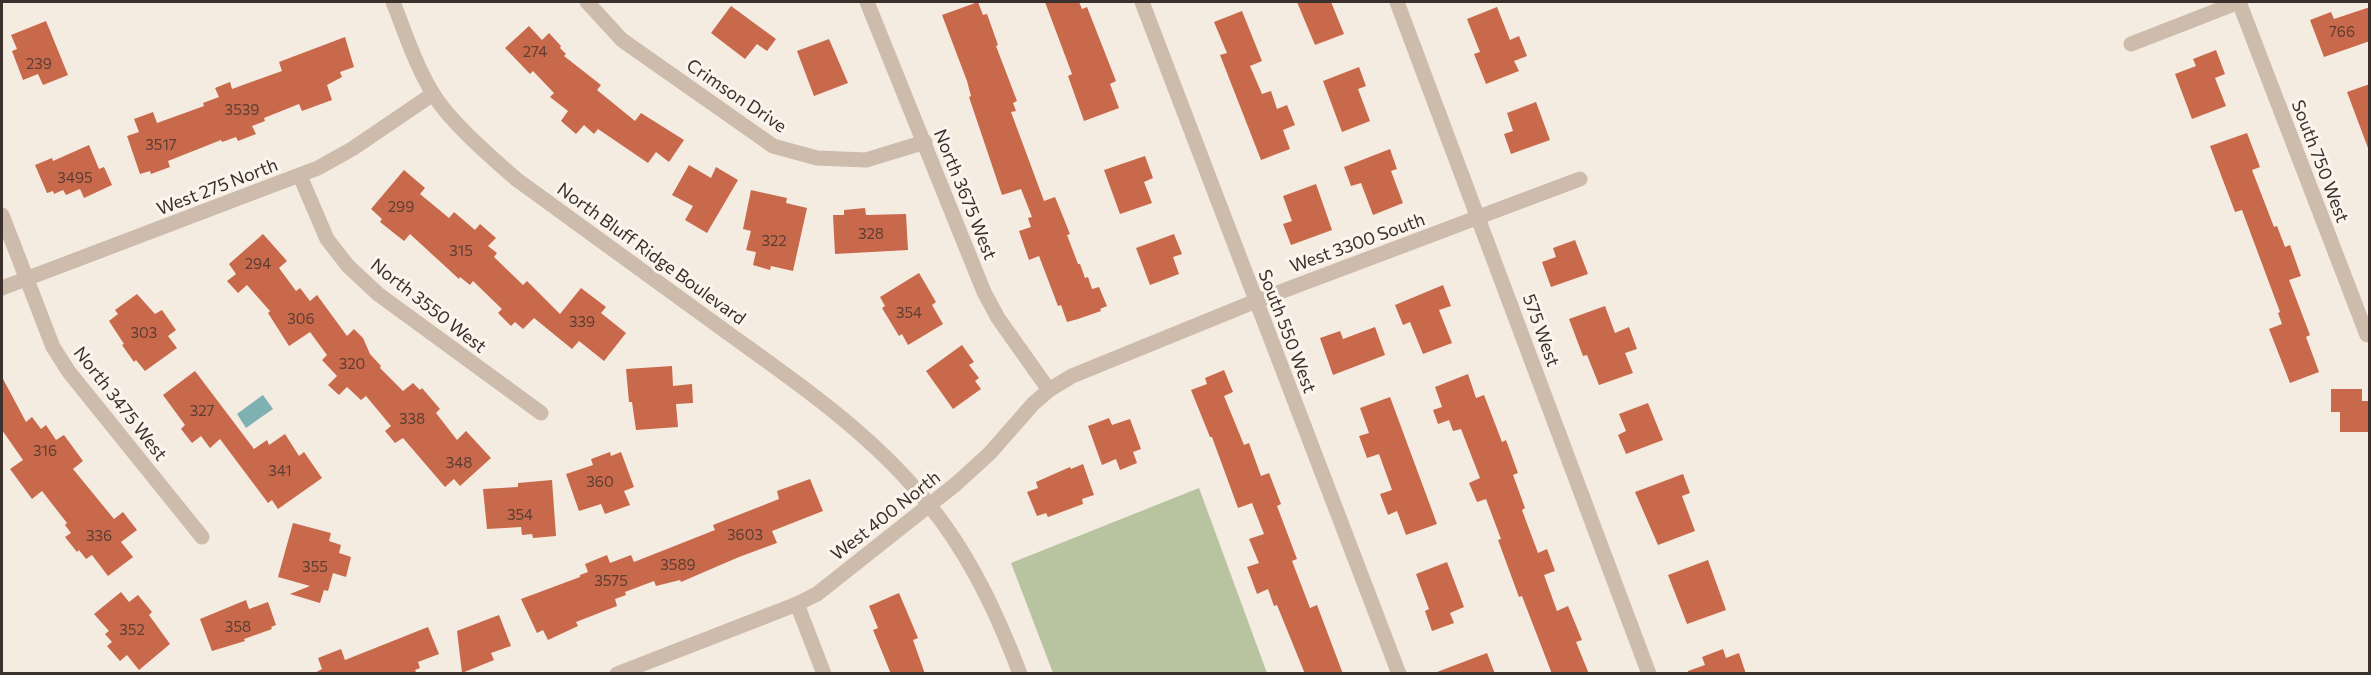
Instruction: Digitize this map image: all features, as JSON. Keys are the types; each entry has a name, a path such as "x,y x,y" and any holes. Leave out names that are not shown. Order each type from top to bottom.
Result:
{"street":[{"name":"North Bluff Ridge Boulevard","path":"393,2 419,68 433,94 489,155 516,179 819,399 870,441 914,486 944,523 975,574 999,619 1020,674"},
{"name":"Crimson Drive","path":"586,2 622,40 773,146 817,158 866,160 925,142"},
{"name":"North 3675 West","path":"867,2 984,292 1005,328 1049,390"},
{"name":"South 550 West","path":"1142,2 1399,674"},
{"name":"575 West","path":"1397,2 1649,674"},
{"path":"2131,44 2239,2"},
{"name":"South 750 West","path":"2239,2 2367,335"},
{"name":"West 275 North","path":"2,288 300,176 351,149 433,94"},
{"name":"North 3550 West","path":"300,176 327,239 348,266 378,294 541,413"},
{"name":"West 3300 South","path":"1150,346 1256,301 1580,179"},
{"name":"North 3475 West","path":"2,215 53,347 69,372 202,537"},
{"name":"West 400 North","path":"617,674 797,604 817,594 956,484 990,453 1033,404 1049,390 1072,376 1150,346"},
{"path":"797,604 824,674"}],"green space":[{"path":"1199,488 1267,673 1053,673 1011,563"}],"water":[{"path":"263,395 273,409 246,428 237,414"}],"building":[{"path":"978,2 983,15 987,14 998,45 996,46 1017,101 1013,103 1016,111 1011,112 1044,201 1055,197 1070,234 1067,235 1078,264 1085,278 1088,277 1092,289 1099,287 1107,306 1100,309 1101,311 1067,322 1061,305 1058,306 1039,256 1029,260 1019,231 1031,227 1028,218 1032,217 1021,189 1002,195 969,97 971,96 967,81 942,15"},
{"path":"1045,2 1079,2 1082,9 1087,7 1116,81 1110,84 1119,108 1084,121 1068,76 1072,74"},
{"path":"1297,2 1331,2 1344,34 1315,45"},
{"path":"731,6 776,39 767,51 757,44 745,59 711,33"},
{"path":"1497,7 1510,40 1519,36 1527,56 1514,61 1519,71 1486,84 1474,54 1480,52 1467,19"},
{"path":"2370,7 2370,41 2324,57 2310,20 2331,12 2334,19"},
{"path":"1242,11 1262,61 1250,66 1262,94 1271,91 1277,109 1287,105 1295,125 1283,130 1290,149 1261,160 1220,55 1227,53 1214,22"},
{"path":"46,21 68,75 43,85 38,74 23,80 12,51 17,49 11,35"},
{"path":"529,26 542,40 549,33 561,46 560,48 566,54 564,56 601,85 597,90 635,121 641,113 684,140 669,162 656,152 648,163 598,129 594,134 584,125 576,134 561,121 568,111 550,97 554,93 533,71 530,74 505,48"},
{"path":"345,37 354,67 340,72 342,77 327,85 332,100 302,111 299,104 264,118 265,121 252,126 256,134 238,141 236,137 222,142 221,140 168,161 170,167 151,174 150,171 140,174 127,136 139,132 134,119 153,112 157,123 204,106 203,103 219,97 215,88 230,82 232,89 282,71 279,62"},
{"path":"829,39 848,83 814,96 797,51"},
{"path":"2216,50 2225,74 2215,78 2226,106 2192,119 2175,74 2196,66 2193,59"},
{"path":"1359,67 1366,86 1358,89 1370,121 1342,132 1323,81"},
{"path":"2370,84 2370,147 2368,148 2347,92"},
{"path":"1536,102 1550,140 1511,154 1504,134 1513,131 1507,113"},
{"path":"2247,133 2260,167 2252,170 2274,227 2277,226 2285,247 2290,245 2301,276 2289,280 2310,335 2306,337 2319,372 2290,383 2269,329 2282,324 2278,313 2280,312 2242,210 2235,212 2210,146"},
{"path":"89,145 99,169 104,167 112,185 84,198 80,189 66,195 63,190 54,194 53,191 47,193 35,165 52,158 53,161"},
{"path":"1390,149 1397,169 1391,171 1403,203 1373,215 1361,183 1351,186 1344,167"},
{"path":"1145,156 1153,178 1144,182 1152,203 1120,214 1104,170"},
{"path":"689,165 711,178 716,167 738,180 707,233 685,220 693,206 672,195"},
{"path":"404,170 425,188 420,194 449,218 454,212 475,230 480,224 496,238 488,246 497,253 494,257 523,285 527,281 560,314 581,288 606,307 601,313 626,333 604,361 579,341 572,349 534,318 523,329 515,322 511,326 498,313 502,309 473,281 470,285 460,277 459,279 410,234 404,241 380,222 382,219 371,209"},
{"path":"1316,184 1332,230 1291,245 1283,224 1292,221 1283,196"},
{"path":"751,190 787,198 786,203 807,208 793,271 771,266 770,270 753,265 756,252 746,250 751,231 743,229"},
{"path":"865,208 866,215 906,214 908,250 835,254 833,215 844,215 844,210"},
{"path":"263,234 287,261 279,268 296,291 300,288 310,301 317,295 347,336 354,329 363,338 370,354 381,366 380,368 403,391 413,383 420,390 422,388 440,409 436,413 457,440 466,431 491,458 460,486 454,479 445,487 403,438 395,443 385,431 391,426 366,396 361,400 347,387 339,395 328,385 337,376 322,360 327,355 310,332 289,346 268,313 270,311 247,285 238,293 227,281 236,274 229,264"},
{"path":"1174,234 1182,254 1173,257 1179,274 1150,285 1136,248"},
{"path":"1575,240 1588,274 1551,287 1542,262 1556,257 1553,248"},
{"path":"919,273 936,302 932,305 943,324 908,345 902,334 899,336 882,308 885,306 880,297"},
{"path":"1443,285 1451,306 1439,310 1452,343 1423,354 1410,322 1403,325 1395,305"},
{"path":"137,294 155,314 162,310 176,330 168,336 177,348 145,371 136,360 134,362 109,321 118,314 115,310"},
{"path":"1605,306 1615,333 1629,327 1637,349 1625,353 1633,373 1599,385 1587,355 1583,356 1569,319"},
{"path":"1375,327 1385,355 1333,375 1320,338 1340,331 1343,339"},
{"path":"962,345 974,362 969,365 979,378 975,381 981,389 953,409 926,371"},
{"path":"672,366 673,386 692,384 693,403 676,404 678,427 636,430 632,402 629,402 626,369"},
{"path":"1224,370 1233,392 1224,396 1244,445 1249,443 1261,476 1269,473 1281,504 1277,506 1297,559 1292,561 1310,608 1317,605 1343,674 1305,674 1277,605 1274,606 1268,589 1257,594 1247,567 1259,563 1249,539 1264,534 1252,503 1238,508 1212,437 1210,437 1191,390 1207,384 1205,378"},
{"path":"195,371 254,449 267,440 269,445 285,434 299,456 304,452 322,478 278,509 272,500 268,503 220,439 210,448 201,436 192,443 181,429 185,425 163,395"},
{"path":"1468,374 1476,398 1484,395 1502,442 1506,440 1518,473 1513,475 1525,508 1522,510 1538,553 1547,549 1555,571 1544,575 1557,611 1568,606 1582,640 1576,642 1589,674 1552,674 1522,596 1519,597 1486,499 1477,502 1469,483 1480,478 1461,429 1453,431 1449,420 1438,424 1433,410 1442,407 1435,387"},
{"path":"2,377 26,422 32,417 41,429 46,425 56,440 64,435 83,461 73,469 114,519 123,512 137,530 121,542 133,557 108,576 92,555 86,559 65,537 71,533 65,525 67,523 42,491 32,499 10,469 23,460 2,430"},
{"path":"2331,389 2362,389 2362,401 2370,401 2370,432 2340,432 2340,412 2331,412"},
{"path":"1390,397 1437,524 1406,535 1397,511 1388,515 1380,494 1392,490 1379,454 1367,458 1359,436 1369,433 1360,408"},
{"path":"1648,403 1663,440 1626,454 1618,435 1626,431 1619,414"},
{"path":"1109,418 1112,425 1130,419 1141,449 1133,452 1137,463 1120,470 1116,459 1102,465 1088,426"},
{"path":"610,452 611,456 621,452 634,487 624,491 630,505 605,514 601,504 579,511 566,474 593,465 591,459"},
{"path":"1083,464 1094,495 1082,499 1083,504 1048,517 1046,513 1037,516 1027,492 1038,488 1036,482 1070,467 1071,469"},
{"path":"1683,474 1690,493 1682,496 1695,531 1658,545 1635,492"},
{"path":"810,479 823,511 772,531 777,543 681,582 680,580 656,586 654,581 625,592 626,595 615,599 617,606 576,622 578,626 548,640 543,630 537,633 521,599 580,577 588,572 585,564 607,555 610,563 631,555 634,562 715,530 713,525 779,499 777,491"},
{"path":"552,480 556,536 533,538 532,534 522,535 521,527 487,529 483,489 518,487 518,483"},
{"path":"293,523 331,533 329,541 341,545 339,553 351,557 346,577 333,573 328,591 324,590 320,603 290,594 310,586 278,577"},
{"path":"1708,560 1726,610 1687,624 1668,575"},
{"path":"1447,562 1464,607 1450,613 1454,623 1432,631 1425,611 1429,609 1416,574"},
{"path":"121,592 129,602 138,595 152,612 149,615 170,644 139,670 127,655 120,661 107,646 112,642 105,634 109,631 94,614"},
{"path":"899,593 918,638 913,640 925,674 891,674 873,630 878,628 869,606"},
{"path":"246,600 249,609 268,602 276,625 271,627 272,629 244,639 245,641 212,651 200,619"},
{"path":"499,615 511,646 491,653 494,660 462,673 457,631"},
{"path":"428,627 439,654 418,662 420,668 415,670 417,674 313,674 322,669 318,658 341,649 345,660"},
{"path":"1723,649 1726,658 1739,653 1746,674 1688,674 1688,671 1705,665 1702,657"},
{"path":"1487,653 1495,674 1438,674 1437,672"}]}
